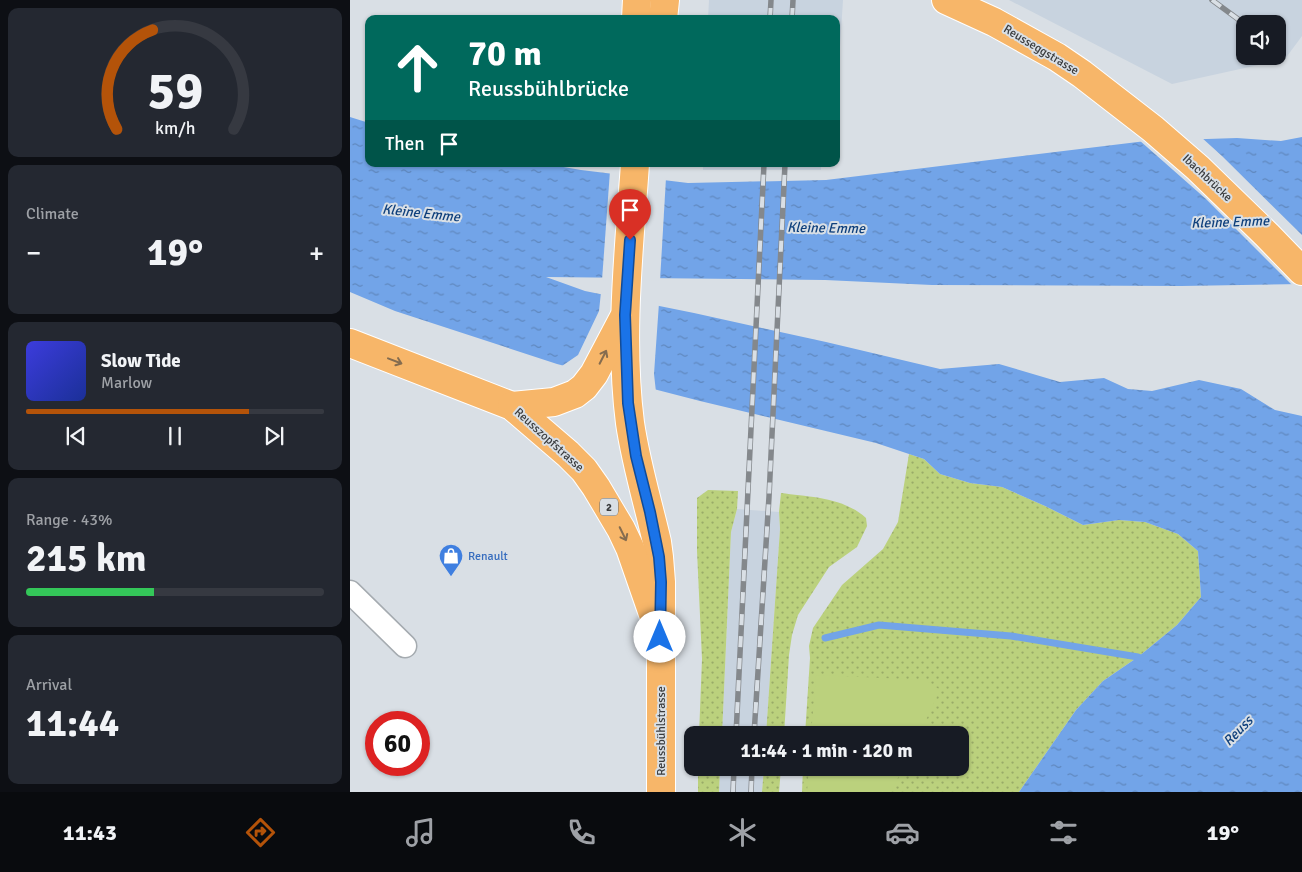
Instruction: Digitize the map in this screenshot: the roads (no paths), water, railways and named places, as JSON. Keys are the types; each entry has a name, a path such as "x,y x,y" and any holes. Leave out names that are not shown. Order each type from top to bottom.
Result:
{"main road":[{"path":"636,15 637,0"},
{"path":"663,15 665,0"},
{"name":"Reusseggstrasse","path":"946,0 994,22 1057,57 1130,111"},
{"name":"Ibachbrücke","path":"1130,111 1198,168 1302,271"},
{"name":"2","path":"625,315 635,167"},
{"name":"Reusszopfstrasse","path":"512,406 554,402 575,394 584,387 594,374 625,315"},
{"name":"Reussbühlstrasse","path":"625,315 628,403 636,456 655,535 661,582 661,792"},
{"name":"Reusszopfstrasse","path":"350,343 512,406 568,454 584,470 612,511 630,548 660,637"}],"street":[{"path":"350,592 405,646"}],"water":[{"path":"350,117 365,122 365,167 564,167 688,183 826,180 1146,141 1237,138 1281,141 1302,137 1302,284 1181,286 932,285 825,280 546,277 585,291 826,342 940,369 999,364 1060,382 1104,378 1128,389 1152,391 1199,380 1241,389 1275,410 1302,416 1302,791 1019,792 1076,710 1103,681 1138,657 1177,625 1201,597 1198,551 1178,534 1145,522 1119,520 1083,525 1002,487 970,483 940,474 924,459 876,443 700,401 557,364 395,311 350,292"}],"waterway":[{"path":"825,638 879,625 1011,636 1138,657 1146,660"}],"railway":[{"path":"770,15 771,0"},
{"path":"792,15 793,0"},
{"path":"1212,0 1236,18"},
{"path":"736,726 764,167"},
{"path":"755,726 769,497 785,167"},
{"path":"733,792 734,776"},
{"path":"751,792 752,776"}],"place":[{"name":"Renault","path":"451,577"}],"water label":[{"name":"Kleine Emme","path":"421,213"},
{"name":"Kleine Emme","path":"1230,222"},
{"name":"Kleine Emme","path":"826,228"},
{"name":"Reuss","path":"1238,731"}]}
